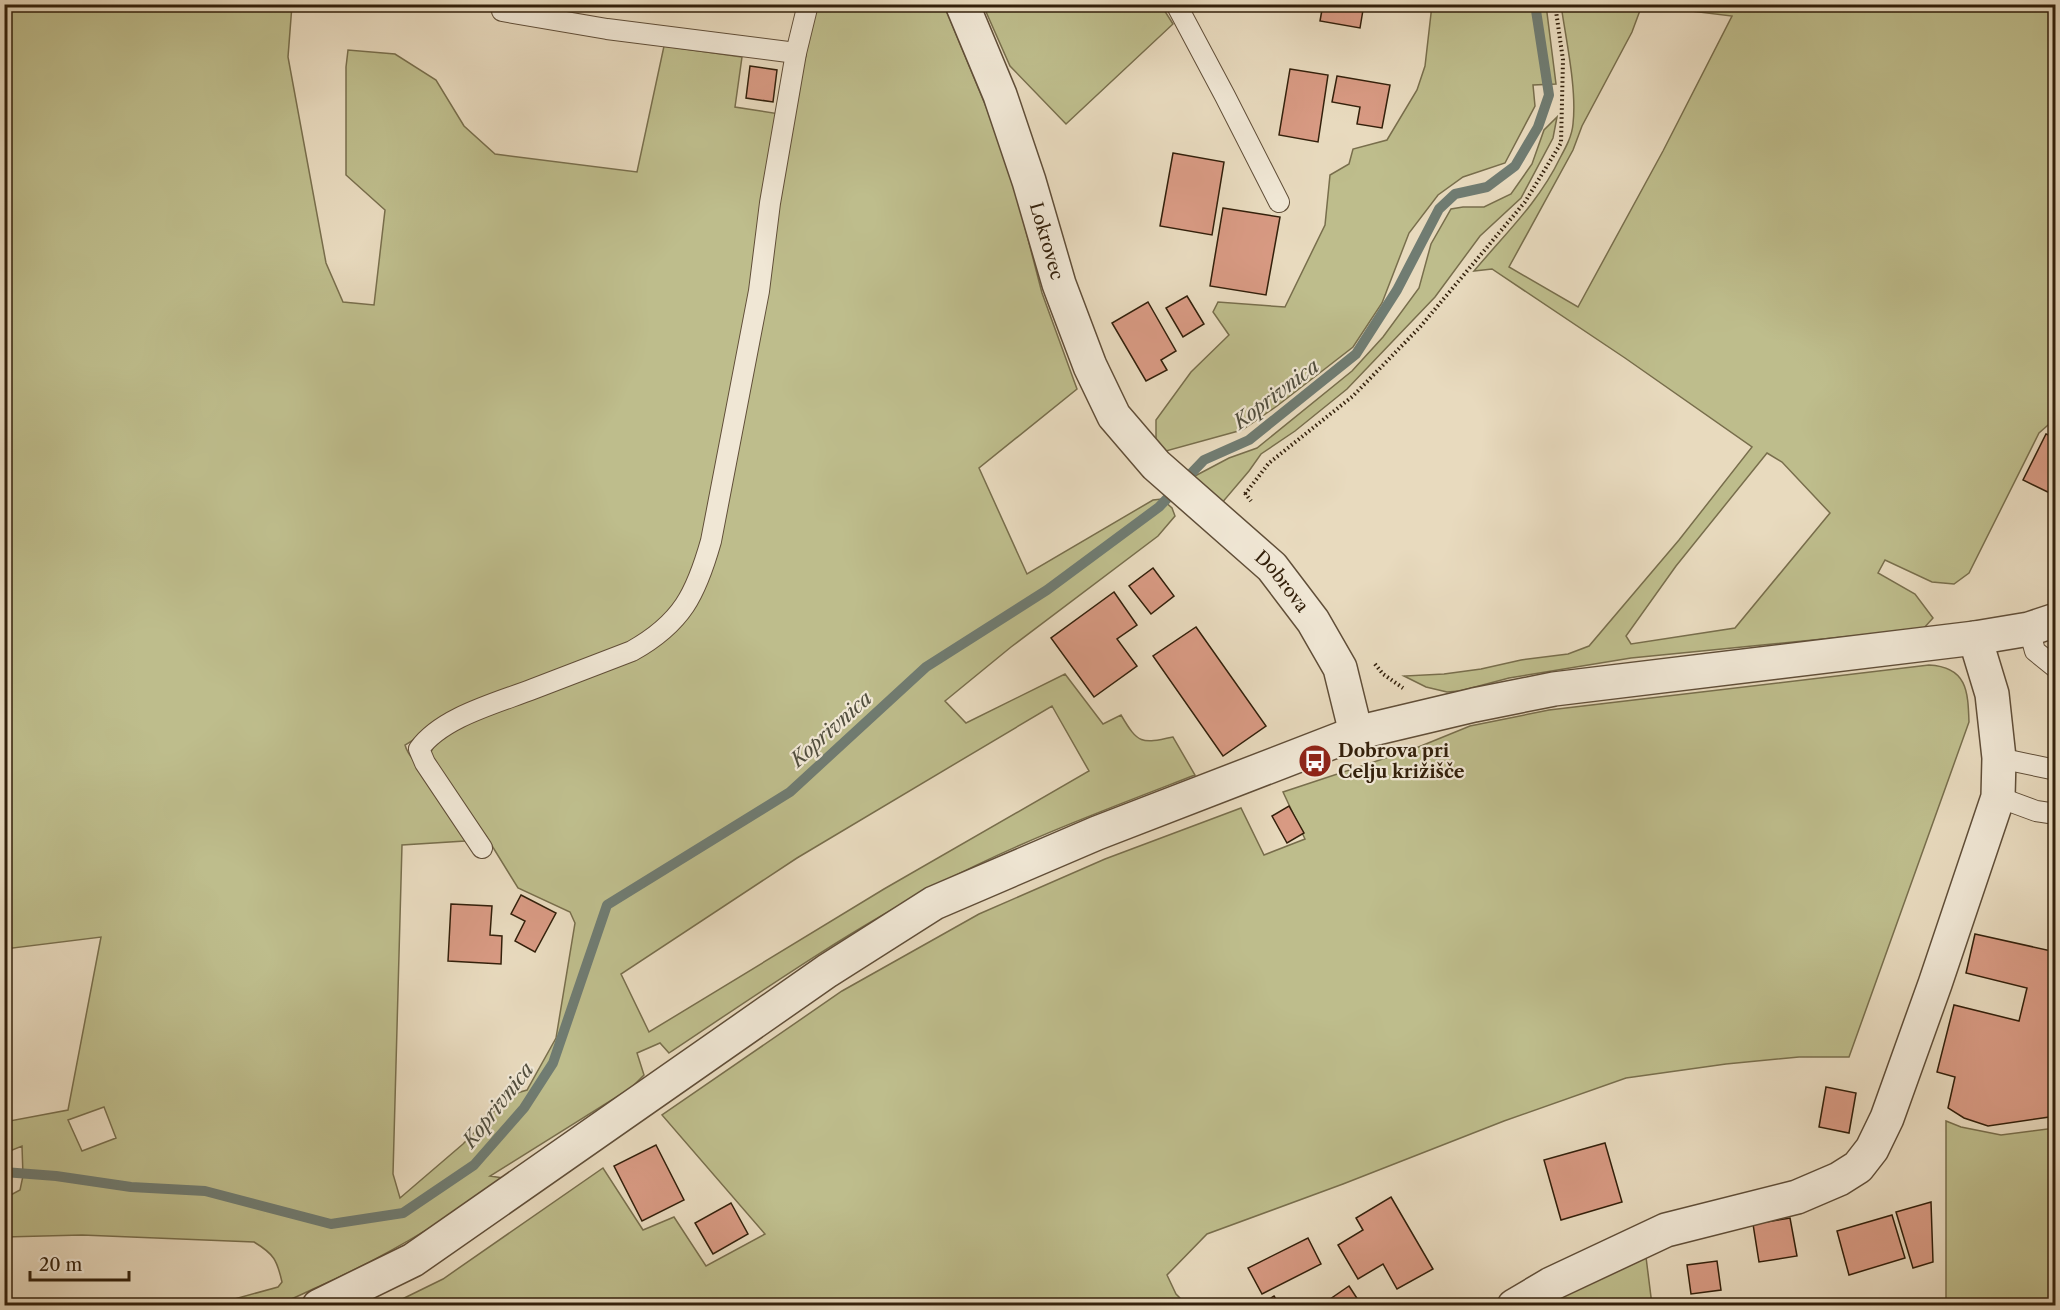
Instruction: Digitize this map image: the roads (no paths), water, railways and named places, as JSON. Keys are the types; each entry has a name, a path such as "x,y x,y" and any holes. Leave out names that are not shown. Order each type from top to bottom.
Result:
{"street":[{"name":"Lokrovec","path":"962,4 1000,95 1029,181 1059,284 1090,366 1114,416 1156,465"},
{"name":"Dobrova","path":"1156,465 1272,567 1313,621 1340,668 1356,733"},
{"path":"319,1305 413,1260 827,971 934,903 1097,833 1356,733 1474,705 1554,689 1975,638 2042,625"},
{"path":"1514,1305 1551,1284 1666,1230 1797,1197 1839,1179 1858,1167 1872,1149 1887,1118 1935,984 1998,797 1999,758 1992,694 1975,638"}],"lane":[{"path":"482,848 425,764 419,749 426,739 470,713 645,644 679,615 704,567 759,291 770,203 796,52 808,4"},
{"path":"1176,4 1226,96 1279,202"},
{"path":"502,11 607,29 796,52"},
{"path":"2042,625 2035,651 2055,668"},
{"path":"1999,758 2055,770"},
{"path":"1998,797 2036,811 2055,814"}],"waterway":[{"name":"Koprivnica","path":"4,1172 56,1176 131,1187 205,1191 331,1224 403,1213 474,1165 524,1108 553,1063 607,905 790,792 926,667 1047,590 1159,507 1204,460 1249,440 1356,354 1397,290 1439,209 1455,194 1487,187 1515,166 1538,127 1549,95 1535,4"}],"place":[{"name":"Dobrova pri Celju križišče","path":"1315,761"}]}
